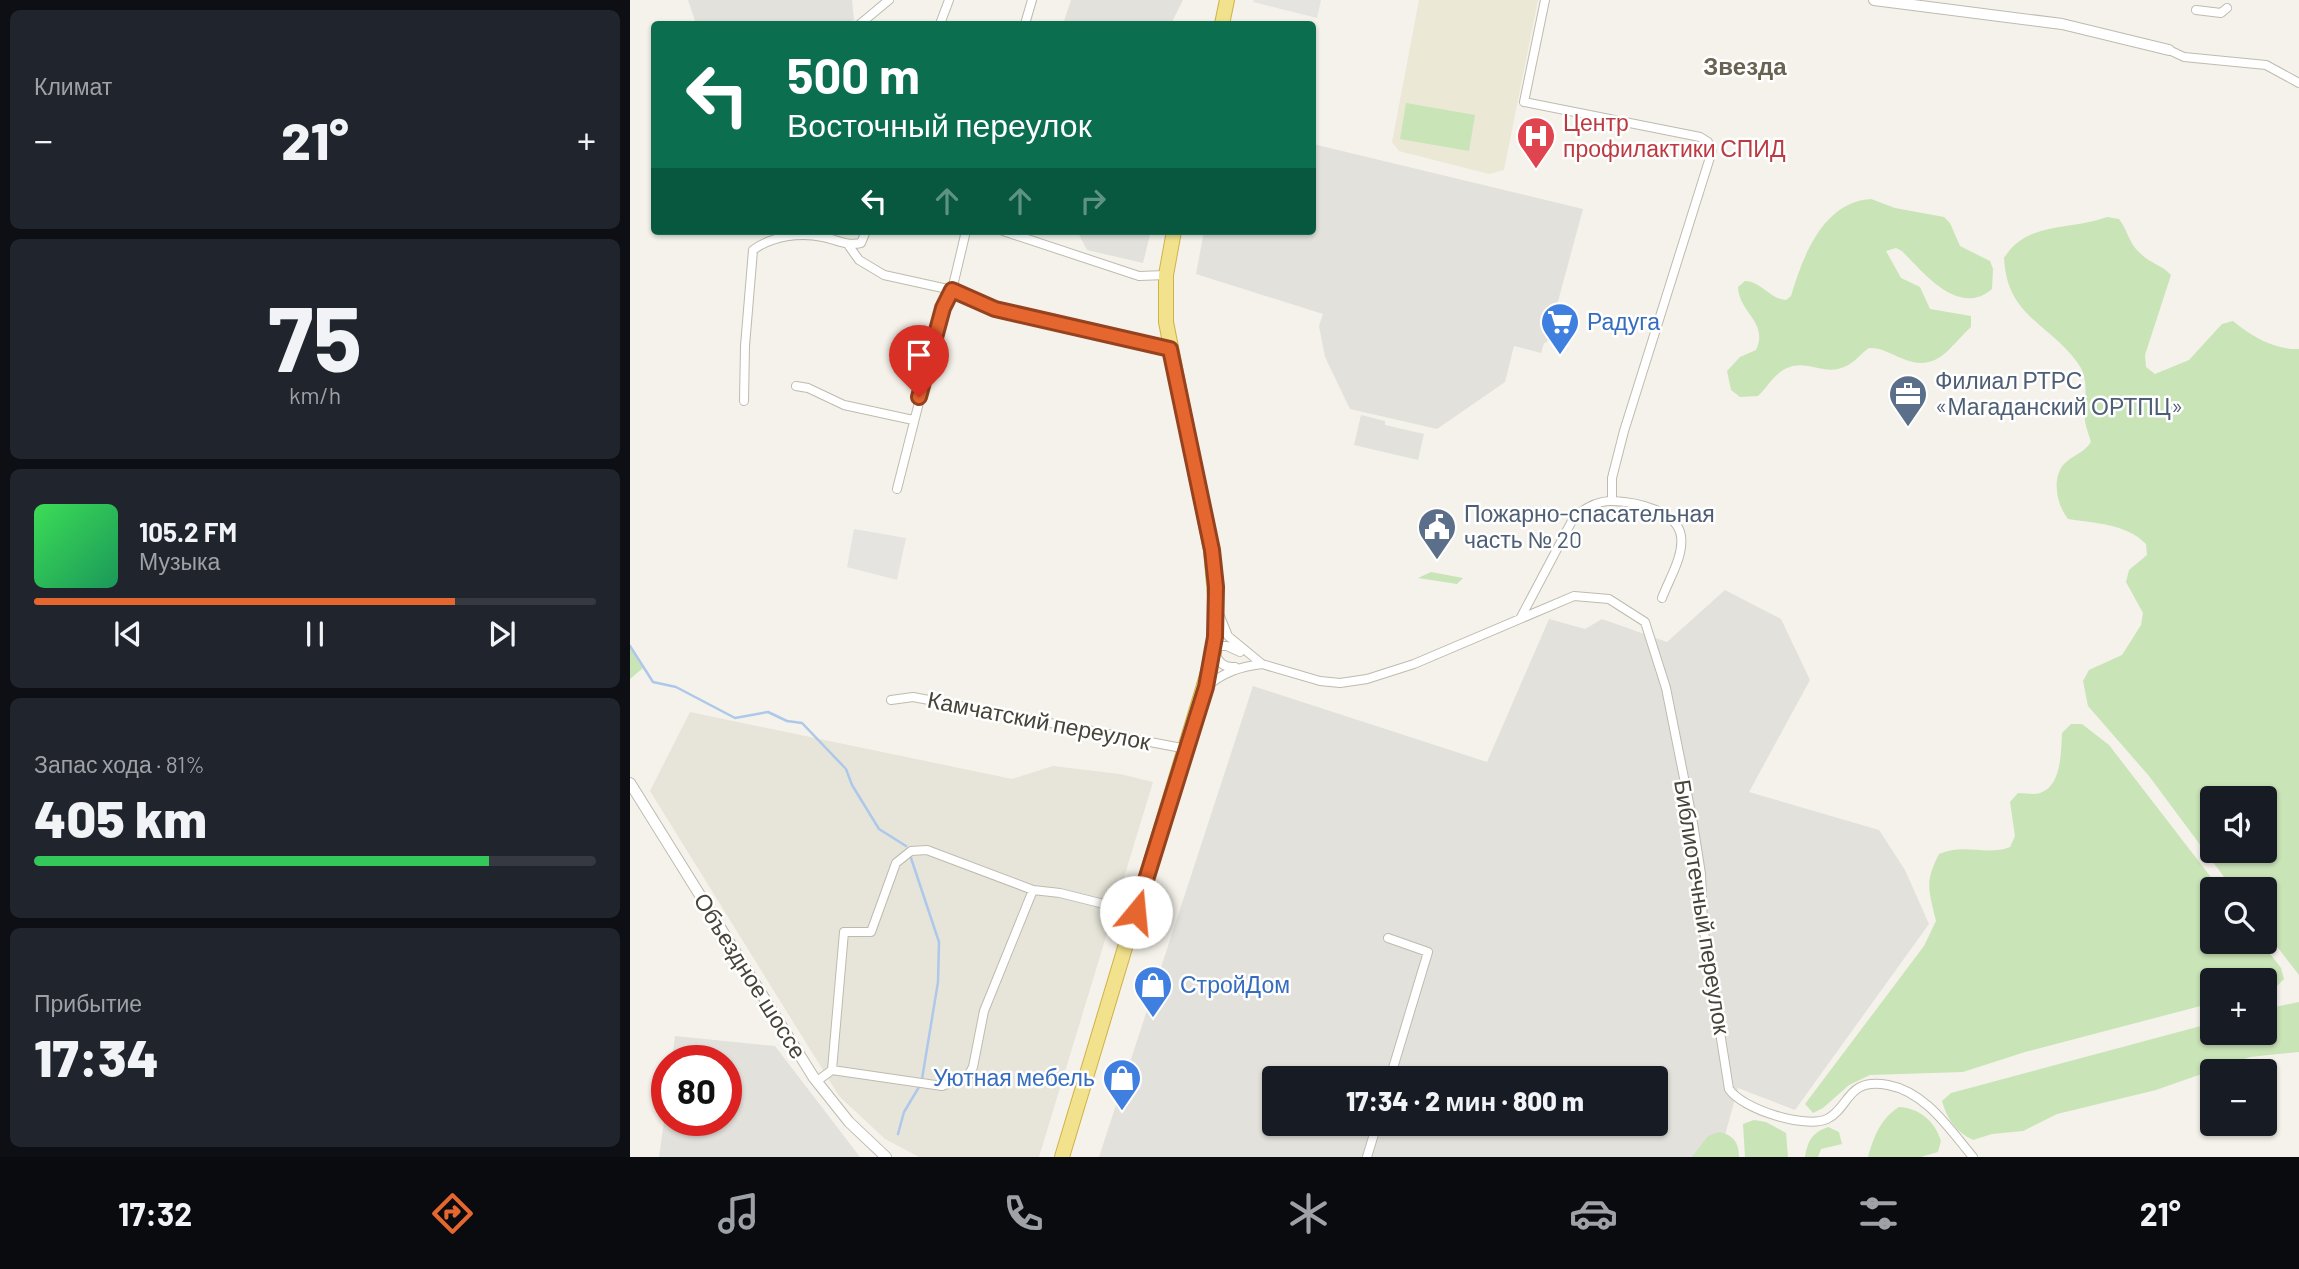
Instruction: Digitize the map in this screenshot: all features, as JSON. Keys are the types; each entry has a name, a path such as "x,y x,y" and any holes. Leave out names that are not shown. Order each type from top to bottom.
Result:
{"highway":[{"path":"1223,21 1227,0"},
{"path":"1062,1157 1206,687 1214,649 1216,607 1208,530 1170,349 1165,311 1166,275 1173,235"}],"street":[{"path":"864,21 889,0"},
{"path":"941,21 949,0"},
{"path":"1026,21 1032,0"},
{"path":"1545,0 1524,102 1700,137 1708,142 1712,150 1628,420 1612,478 1612,501"},
{"path":"1874,0 2045,21 2104,32 2169,50 2184,57 2266,65 2299,83"},
{"path":"2196,10 2221,13 2227,8"},
{"path":"744,401 744,346 753,250 766,241 797,235 822,237 849,246 861,243 864,235"},
{"path":"897,489 943,308 952,290 965,235"},
{"path":"1015,235 1139,276 1166,275"},
{"path":"849,246 859,260 884,275 952,290 995,309 1170,349"},
{"path":"796,386 808,388 844,405 913,420"},
{"path":"1518,622 1574,517 1588,506 1612,501 1670,516 1678,525 1681,537 1679,554 1662,597"},
{"name":"Библиотечный переулок","path":"1216,607 1228,636 1247,654 1262,664 1320,681 1353,682 1413,664 1518,622 1574,596 1588,595 1608,599 1645,622 1666,688 1693,822 1701,874 1703,925 1729,1088 1745,1105 1806,1123 1817,1122 1836,1112 1846,1096 1858,1089 1873,1084 1890,1085 1930,1107 1973,1157"},
{"path":"1241,667 1227,667 1219,662 1214,649 1227,646 1247,654"},
{"name":"Библиотечный переулок","path":"1206,687 1220,675 1241,667 1262,664"},
{"name":"Камчатский переулок","path":"891,700 913,697 1187,749"},
{"name":"Объездное шоссе","path":"630,783 817,1082 849,1122 886,1157"},
{"path":"832,1070 844,932 871,932 896,863 902,856 927,849 1033,890 1060,893 1136,912"},
{"path":"817,1082 832,1070 878,1074 942,1086 968,1076 984,1011 1033,890"},
{"path":"1388,938 1428,953 1394,1066"},
{"path":"1367,1157 1373,1136"}],"shaded area":[{"path":"688,0 852,0 854,20 852,21 695,21"},
{"path":"1071,0 1183,0 1172,21 1064,21"},
{"path":"1321,0 1317,18 1253,2"},
{"path":"1419,0 1538,0 1504,170 1489,174 1399,151 1392,142"},
{"path":"1316,145 1583,209 1547,342 1544,343 1541,353 1514,346 1505,382 1437,429 1350,409 1325,357 1319,326 1323,314 1196,274 1203,235 1316,235"},
{"path":"1079,235 1150,235 1143,263 1087,250"},
{"path":"1361,415 1385,421 1385,425 1424,434 1418,460 1354,445"},
{"path":"854,529 906,538 897,580 847,567"},
{"path":"1725,590 1781,619 1810,680 1749,792 1879,830 1905,870 1929,924 1795,1110 1738,1088 1719,1157 1099,1157 1253,686 1487,762 1549,619 1585,629 1602,619 1667,642"},
{"path":"690,712 1012,779 1053,766 1120,774 1153,782 1039,1157 919,1157 885,1139 839,1096 650,791"},
{"path":"675,1036 775,1046 860,1157 659,1157 662,1136 742,1136 742,1045 674,1045"}],"green space":[{"path":"1406,103 1475,115 1469,151 1400,139"},
{"path":"1871,199 1895,208 1944,217 1950,223 1960,246 1990,261 1993,269 1992,289 1980,297 1967,298 1942,289 1902,251 1896,248 1886,251 1901,278 1920,287 1930,309 1971,316 1971,327 1933,361 1913,362 1869,348 1853,362 1838,369 1792,366 1777,375 1758,396 1740,397 1731,390 1727,371 1740,357 1756,350 1759,332 1743,304 1738,287 1745,281 1751,282 1775,297 1786,300 1791,296 1809,249 1828,220 1854,202"},
{"path":"2107,217 2119,219 2136,248 2171,275 2145,355 2146,367 2155,374 2189,360 2222,324 2233,321 2263,341 2299,349 2299,975 2277,947 2277,877 2224,877 2214,863 2277,863 2277,786 2200,786 2200,845 2149,776 2088,706 2083,681 2089,670 2122,655 2141,625 2143,613 2126,582 2129,570 2147,555 2146,544 2129,532 2099,523 2068,519 2058,499 2060,470 2091,442 2085,421 2084,376 2065,348 2030,317 2012,293 2004,258 2025,238 2051,228"},
{"path":"1431,572 1463,578 1457,584 1418,578"},
{"path":"630,646 643,668 630,679"},
{"path":"2071,724 2082,724 2109,745 2211,877 2200,877 2200,954 2270,954 2281,968 2284,979 2277,986 2277,968 2200,968 2200,1006 2025,1052 1963,1072 1870,1075 1849,1085 1823,1108 1813,1113 1805,1104 1924,946 1936,921 1929,887 1931,872 1939,854 1957,850 2010,847 2015,836 2010,802 2018,793 2040,793 2053,783 2059,767 2062,733"},
{"path":"2299,1002 2299,1052 2244,1059 2200,1059 2200,1075 2156,1090 2057,1114 2023,1131 1992,1134 1973,1140 1953,1124 1942,1101 1951,1093 2200,1026 2200,1045 2277,1045 2277,1007"},
{"path":"1899,1107 1919,1113 1935,1127 1941,1141 1938,1152 1921,1157 1868,1157 1882,1123"},
{"path":"1754,1120 1766,1122 1786,1133 1788,1157 1745,1157 1743,1124"},
{"path":"1828,1127 1839,1132 1842,1144 1821,1149 1818,1157 1805,1157 1812,1138"},
{"path":"1719,1132 1734,1140 1739,1157 1692,1157 1708,1136"}],"waterway":[{"path":"630,646 653,682 676,687 735,718 768,712 787,721 802,723 846,769 852,785 879,829 906,846"},
{"path":"910,855 939,942 938,982 922,1079"},
{"path":"898,1134 904,1112 919,1087"}],"place":[{"name":"Центр профилактики СПИД","path":"1536,170"},
{"name":"Радуга","path":"1560,356"},
{"name":"Филиал РТРС «Магаданский ОРТПЦ»","path":"1908,428"},
{"name":"Пожарно-спасательная часть № 20","path":"1437,561"},
{"name":"СтройДом","path":"1153,1019"},
{"name":"Уютная мебель","path":"1122,1112"}],"district":[{"name":"Звезда","path":"1745,67"}],"route":[{"path":"919,397 943,308 952,290 995,309 1170,349 1212,550 1216,587 1215,637 1206,687 1136,912"}]}
